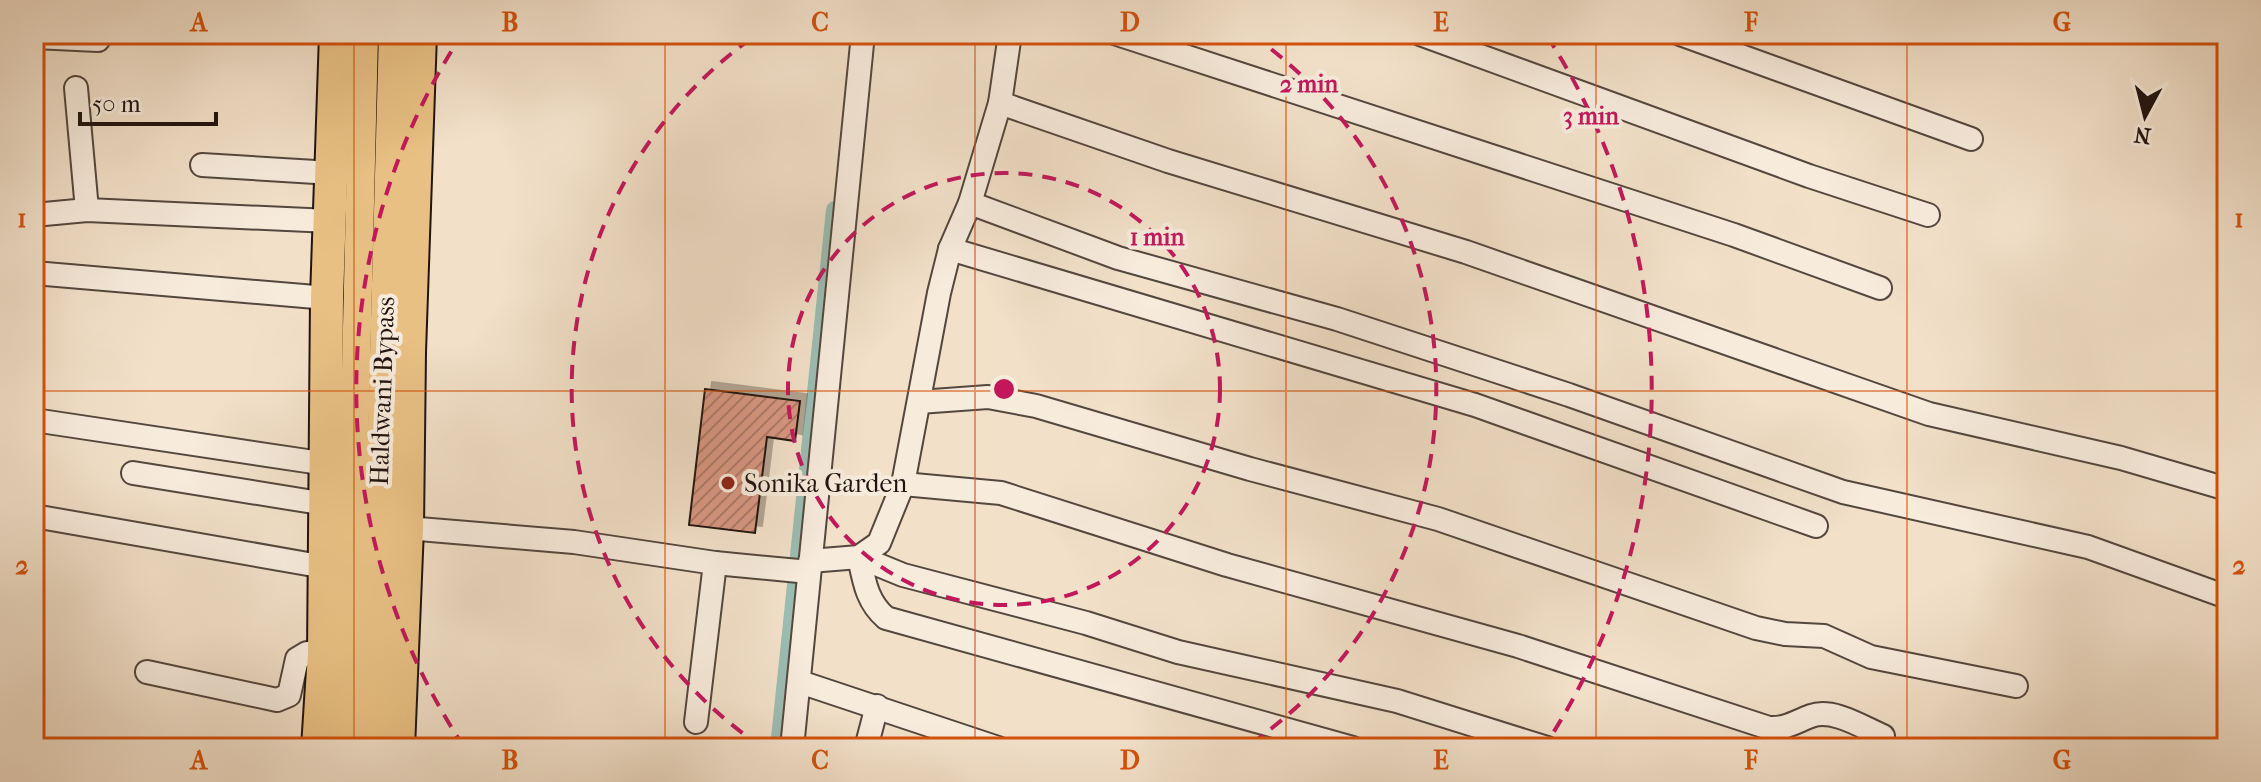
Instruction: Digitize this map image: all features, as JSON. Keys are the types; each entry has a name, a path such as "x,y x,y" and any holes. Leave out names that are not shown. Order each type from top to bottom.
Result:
{"highway":[{"path":"318,748 324,654 327,298 336,34"},
{"path":"398,748 420,34"}],"main road":[{"name":"Haldwani Bypass","path":"347,748 364,34"},
{"name":"Haldwani Bypass","path":"373,748 393,34"}],"street":[{"path":"34,37 98,40 102,34"},
{"path":"329,34 336,34"},
{"path":"792,748 800,682 802,568 863,34"},
{"path":"407,528 574,542 715,563 802,568 859,557 879,543 903,484 939,293 950,249 970,203 1000,103 1010,34"},
{"path":"1117,34 1719,230 1880,288"},
{"path":"1420,34 1795,171 1928,215"},
{"path":"1680,34 1971,139"},
{"path":"76,88 87,210"},
{"path":"1000,103 1168,161 1466,252 1929,414 2121,458 2227,489"},
{"path":"202,165 332,173"},
{"path":"970,203 1118,258 1325,315 1555,390 1843,492 2088,547 2227,597"},
{"path":"34,215 87,210 330,221"},
{"path":"950,249 1475,405 1816,526"},
{"path":"34,273 327,298"},
{"path":"919,402 988,397 1036,406 1250,469 1438,519 1756,628 1785,634 1824,636 1871,657 2016,686"},
{"path":"34,420 327,464"},
{"path":"133,473 326,504"},
{"path":"903,484 1001,493 1227,565 1518,646 1769,728 1791,726 1822,714 1883,736"},
{"path":"34,516 325,567"},
{"path":"859,557 873,608 886,618 1353,748"},
{"path":"859,557 903,575 1086,623 1178,652 1397,701 1547,748"},
{"path":"696,722 715,563"},
{"path":"147,672 277,700 289,695 297,659 307,653 324,654"},
{"path":"800,682 998,748"},
{"path":"866,748 877,706"}],"building":[{"name":"Sonika Garden","path":"705,389 800,401 795,441 767,437 755,533 689,525"}],"waterway":[{"path":"779,748 835,210"}],"place":[{"name":"Sonika Garden","path":"728,483"}]}
